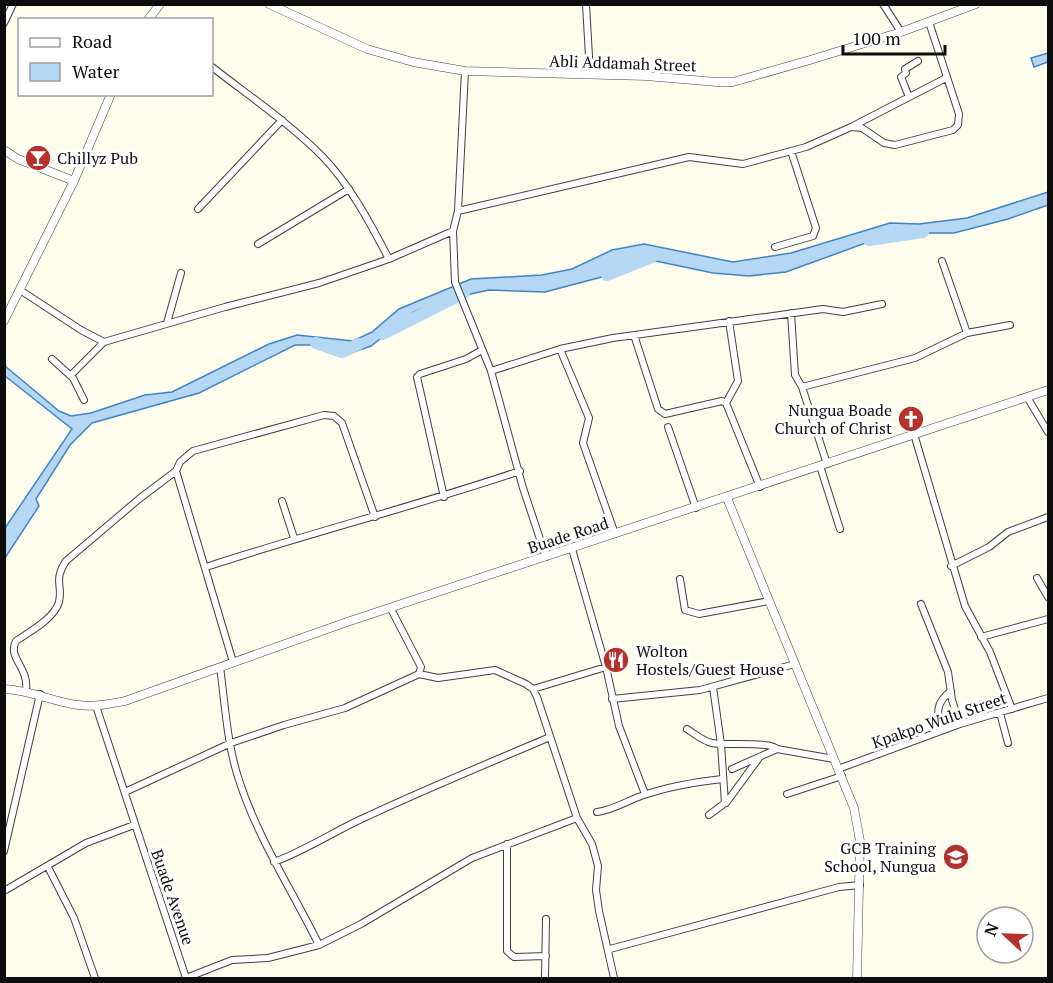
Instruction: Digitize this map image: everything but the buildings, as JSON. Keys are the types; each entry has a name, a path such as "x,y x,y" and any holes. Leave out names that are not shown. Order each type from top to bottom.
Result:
{"street":[{"path":"4,23 13,4"},
{"path":"150,18 160,4"},
{"name":"Abli Addamah Street","path":"269,4 367,49 413,62 465,71 590,74 733,82 901,32 976,4"},
{"path":"586,4 590,74"},
{"path":"883,4 901,32"},
{"path":"851,127 862,128 884,143 895,145 953,130 958,125 959,114 928,22"},
{"path":"909,97 901,77 906,74 905,69 918,62"},
{"path":"213,68 282,120 323,158 364,211 389,260"},
{"path":"465,71 458,212 453,231 454,282 490,371 546,556"},
{"path":"458,212 689,157 742,164 791,151 851,127 946,78"},
{"path":"4,321 74,181 110,96"},
{"path":"198,209 282,120"},
{"path":"4,150 18,159 74,181"},
{"path":"775,247 813,236 816,228 791,151"},
{"path":"4,158 18,159"},
{"path":"258,244 349,189"},
{"path":"70,375 104,342 319,283 389,260 453,231"},
{"path":"942,261 967,333"},
{"path":"167,323 181,273"},
{"path":"21,290 81,330 104,342"},
{"path":"490,371 560,349 634,335 823,309 850,311 882,304"},
{"path":"791,313 795,375 802,387 840,529"},
{"path":"726,403 738,381 729,321"},
{"path":"802,387 915,358 967,333 1010,325"},
{"path":"634,335 656,406 665,414 722,400 726,403 760,487"},
{"path":"560,349 589,418 584,443 615,534"},
{"path":"444,497 417,377 466,359 482,350"},
{"path":"51,360 70,375 84,400"},
{"name":"Buade Road","path":"96,706 146,694 220,666 546,556 1048,390"},
{"path":"1027,397 1048,432"},
{"path":"26,690 26,675 14,654 13,647 55,609 59,601 59,572 66,561 176,471 180,462 193,451 324,415 334,416 342,423 375,517"},
{"path":"668,427 696,508"},
{"path":"914,434 951,566 965,606 990,652 1012,709"},
{"path":"176,471 233,662"},
{"path":"206,567 294,537 444,497 520,471"},
{"path":"727,498 854,808 860,842 857,978"},
{"path":"282,501 294,537"},
{"path":"951,566 989,547 1008,532 1048,517"},
{"path":"572,549 606,667 619,726 645,794"},
{"path":"1037,578 1048,597"},
{"path":"680,579 682,604 685,610 692,613 699,614 769,601"},
{"path":"921,604 948,672 960,724"},
{"path":"391,609 421,668 419,674"},
{"path":"981,637 1048,619"},
{"path":"612,699 713,687 795,664"},
{"path":"220,666 238,777 259,834 293,892 319,945"},
{"path":"534,689 606,667"},
{"path":"125,792 231,743 345,708 419,674 438,678 488,669 515,678 534,689 577,818 592,844 598,866 596,890 614,978"},
{"path":"713,687 721,744 725,803"},
{"path":"4,689 26,690 76,705 96,706"},
{"path":"941,731 936,712 940,699 951,691"},
{"path":"4,850 40,694"},
{"name":"Kpakpo Wulu Street","path":"787,794 960,724 1048,698"},
{"name":"Buade Avenue","path":"96,706 186,978"},
{"path":"1000,713 1008,743"},
{"path":"687,729 709,742 771,745 777,749 834,759"},
{"path":"274,862 294,855 349,825 419,792 550,737"},
{"path":"732,769 777,749"},
{"path":"709,815 725,803 744,781 760,756"},
{"path":"597,812 609,811 645,794 691,782 722,778"},
{"path":"186,978 232,960 268,958 319,945 361,924 453,868 507,844 577,818"},
{"path":"4,891 86,843 134,825"},
{"path":"507,844 507,951 514,957 546,956"},
{"path":"48,867 74,918 95,978"},
{"path":"609,949 830,889 860,885"},
{"path":"545,978 546,919"}],"water":[{"path":"1048,53 1048,62 1034,67 1031,58"},
{"path":"1048,192 1048,205 1008,219 954,233 893,233 786,272 749,276 713,273 651,260 630,262 613,274 545,292 489,290 443,300 414,312 371,346 354,352 314,345 295,345 199,393 92,423 70,445 36,499 39,506 5,558 5,528 72,429 5,376 5,366 59,411 71,416 91,413 145,395 172,392 269,344 297,335 353,341 372,332 399,309 471,279 542,275 572,269 612,250 644,244 733,262 791,253 890,223 919,224 967,218"}],"waterway":[{"path":"869,240 923,232"},
{"path":"607,275 652,257"},
{"path":"383,334 464,293"},
{"path":"316,343 342,352 359,344"}],"place":[{"name":"Chillyz Pub","path":"38,158"},
{"name":"Nungua Boade Church of Christ","path":"911,419"},
{"name":"Wolton Hostels/Guest House","path":"616,660"},
{"name":"GCB Training School, Nungua","path":"956,857"}]}
